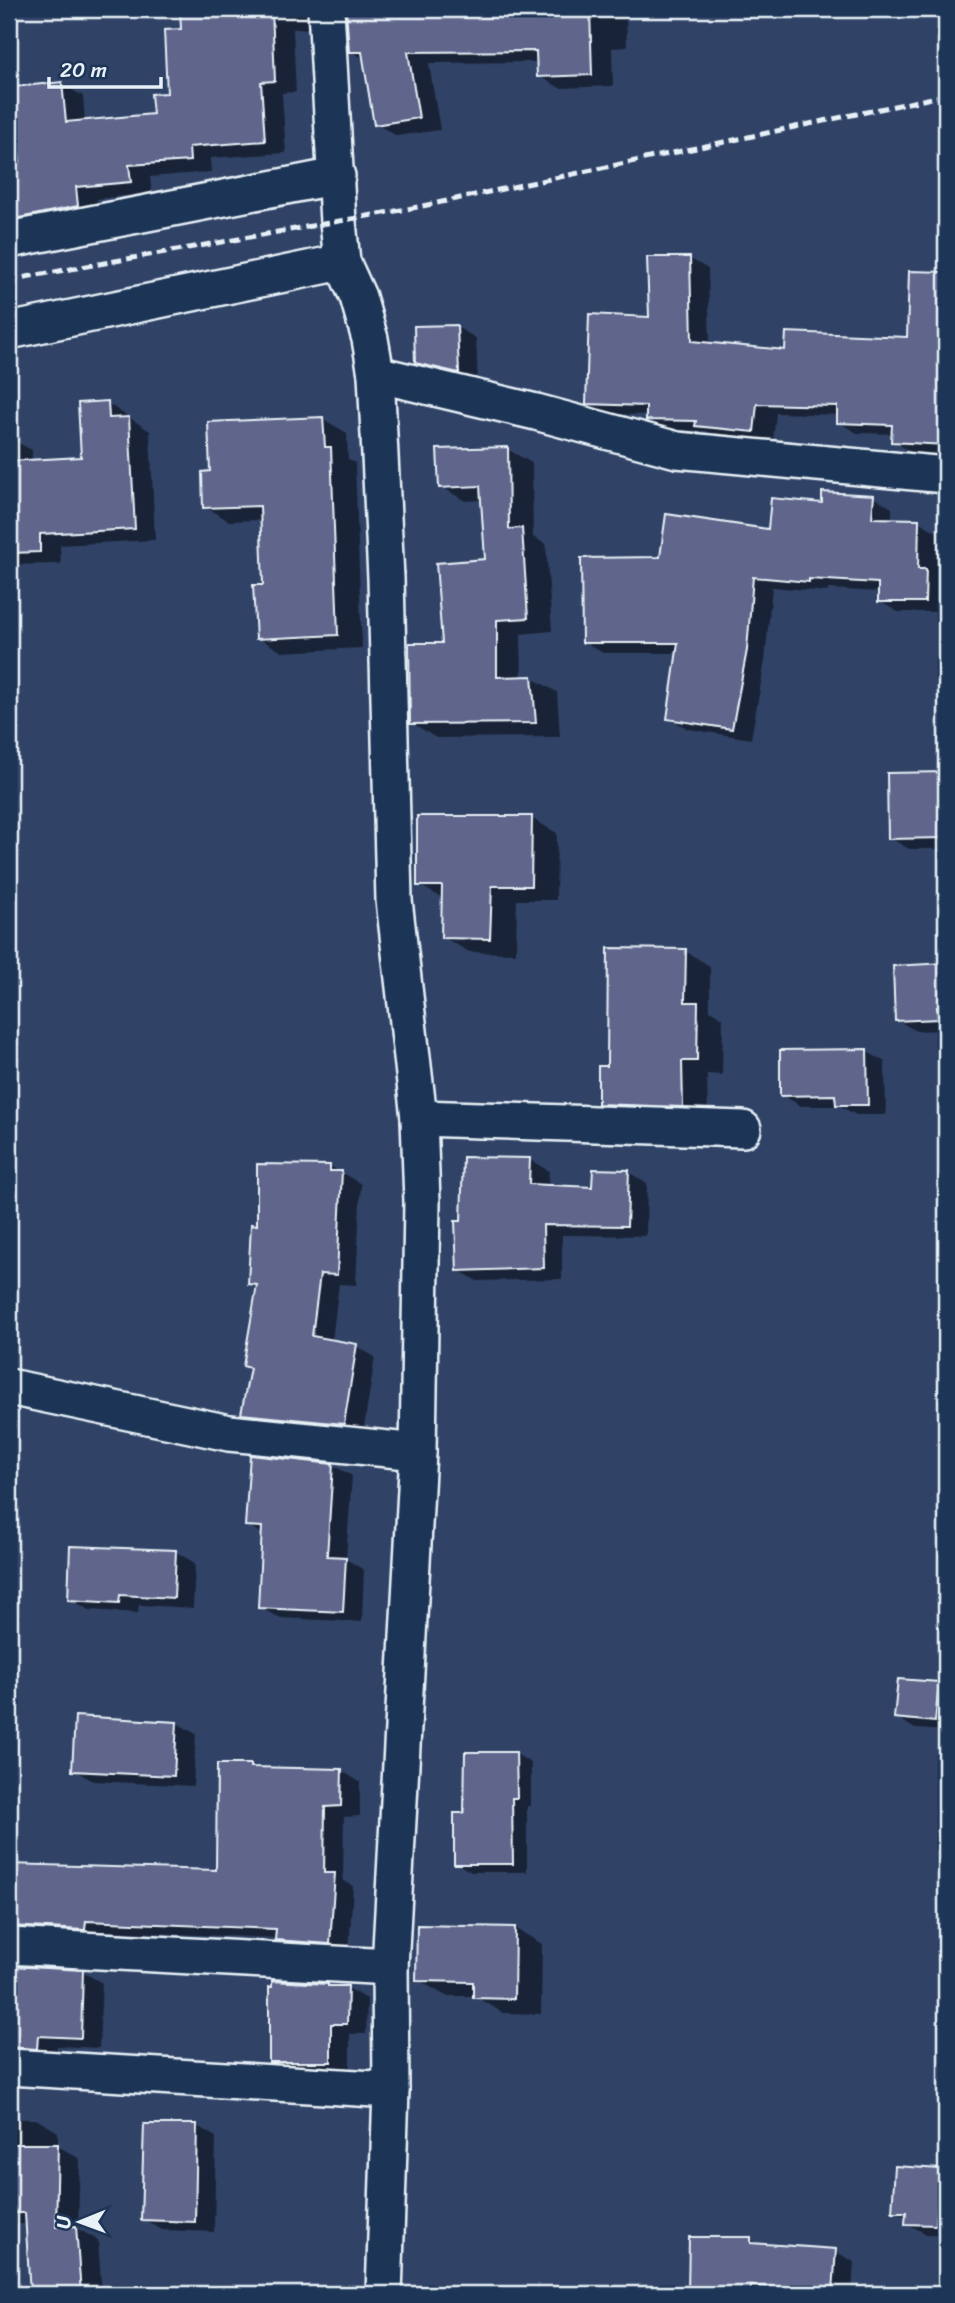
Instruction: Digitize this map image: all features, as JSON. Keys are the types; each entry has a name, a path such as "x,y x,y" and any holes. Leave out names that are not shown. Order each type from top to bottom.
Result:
{"street":[{"path":"327,9 342,262 358,297 370,339 376,374 386,578 394,900 419,1118 422,1269 418,1452 390,1967 391,2090 384,2294"},
{"path":"9,240 337,176"},
{"path":"9,331 342,262"},
{"path":"376,374 536,412 677,450 946,475"},
{"path":"419,1118 743,1129"},
{"path":"9,1387 229,1433 418,1452"},
{"path":"9,1946 390,1967"},
{"path":"9,2067 391,2090"}],"building":[{"path":"180,9 272,9 275,81 261,82 265,141 189,147 190,161 129,165 131,182 76,187 78,206 9,220 9,164 20,163 13,87 62,82 66,122 153,114 151,94 167,93 164,30 181,29"},
{"path":"346,9 590,9 592,75 537,77 536,51 408,52 419,118 374,125 362,52 349,52"},
{"path":"647,257 690,257 692,341 785,350 786,332 907,337 909,271 946,272 946,445 891,442 892,425 837,423 837,406 757,404 754,432 695,426 696,421 646,420 646,406 586,404 589,314 649,317"},
{"path":"457,325 459,373 415,363 414,326"},
{"path":"108,401 109,418 129,417 135,529 40,534 40,552 9,553 9,461 81,457 78,403"},
{"path":"323,417 325,447 331,447 338,635 256,639 253,585 263,585 260,506 203,508 202,472 210,471 208,422"},
{"path":"508,447 509,529 522,528 528,618 497,620 497,677 532,676 536,723 410,724 409,643 442,643 436,563 485,559 480,486 439,488 437,449"},
{"path":"822,492 874,495 872,518 919,519 918,569 926,569 925,602 878,602 878,583 809,579 809,582 753,577 747,650 732,729 667,719 678,643 582,643 581,558 660,557 666,514 768,529 771,498 822,503"},
{"path":"946,772 946,838 888,839 887,773"},
{"path":"417,816 532,816 531,886 492,886 490,939 441,938 442,886 417,886"},
{"path":"608,948 686,949 685,1002 698,1002 697,1061 682,1061 683,1107 598,1104 598,1066 607,1066"},
{"path":"946,963 946,1007 937,1007 938,1019 895,1021 893,966"},
{"path":"867,1049 868,1105 836,1105 835,1095 780,1096 780,1050"},
{"path":"463,1157 530,1158 529,1184 592,1187 593,1169 629,1170 627,1226 543,1225 544,1268 457,1271 455,1221 461,1221"},
{"path":"257,1164 330,1165 330,1171 342,1171 337,1275 320,1274 312,1336 357,1344 344,1424 241,1414 250,1368 243,1366 257,1285 248,1284 251,1224 257,1225"},
{"path":"250,1455 333,1464 327,1556 346,1557 343,1612 258,1608 262,1527 245,1526"},
{"path":"70,1546 176,1550 174,1598 120,1595 119,1603 68,1600"},
{"path":"898,1679 939,1682 935,1722 894,1718"},
{"path":"75,1716 177,1722 174,1776 72,1771"},
{"path":"465,1752 516,1752 517,1798 512,1798 513,1864 454,1864 454,1813 464,1813"},
{"path":"217,1764 342,1769 341,1806 325,1807 324,1873 335,1873 330,1944 275,1940 276,1929 86,1921 85,1930 9,1926 9,1864 216,1870"},
{"path":"417,1925 515,1927 514,1999 473,1998 473,1982 416,1981"},
{"path":"9,1966 83,1970 81,2038 38,2036 37,2049 9,2047"},
{"path":"272,1981 348,1986 347,2024 331,2024 331,2062 269,2062 269,1987 272,1987"},
{"path":"144,2124 197,2124 195,2222 141,2220"},
{"path":"9,2144 58,2144 56,2227 76,2226 81,2294 30,2294 25,2213 9,2213"},
{"path":"895,2166 940,2169 936,2225 905,2224 906,2212 892,2212"},
{"path":"689,2237 751,2237 751,2243 836,2249 833,2291 751,2286 750,2294 688,2294"}],"railway":[{"path":"9,280 418,207 946,95"}]}
